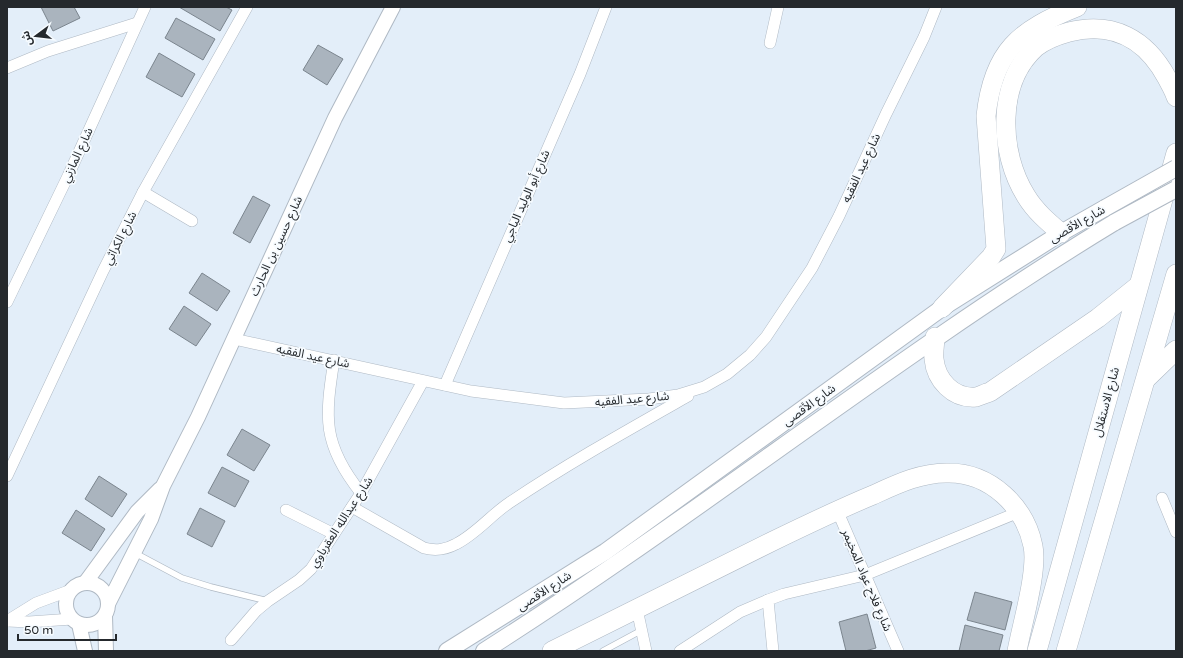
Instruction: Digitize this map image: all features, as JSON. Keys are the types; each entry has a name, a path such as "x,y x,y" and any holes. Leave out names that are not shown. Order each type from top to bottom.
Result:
{"highway":[{"path":"942,308 991,257 996,249 986,116 988,97 994,74 1004,55 1018,39 1048,19 1077,7"},
{"path":"1062,233 1041,216 1026,196 1015,174 1008,145 1006,118 1009,90 1020,67 1036,47 1058,35 1080,30 1101,29 1121,33 1147,48 1162,69 1176,97"},
{"name":"شارع الاستقلال","path":"1036,651 1176,153"},
{"path":"1066,651 1176,274"},
{"path":"935,337 933,358 936,371 941,381 952,391 966,397 977,397 990,392 1092,323 1138,286"},
{"path":"1146,379 1176,350"},
{"path":"552,651 837,510 903,482 925,475 949,473 968,475 987,482 1002,493 1019,512 1033,546 1034,568 1017,651"}],"main road":[{"name":"شارع الأقصى","path":"447,651 605,552 942,308 1062,233 1176,168"},
{"name":"شارع الأقصى","path":"484,651 739,478 935,337 1115,222 1176,189"}],"street":[{"name":"شارع المازني","path":"7,302 68,176 144,7"},
{"name":"شارع الكراثي","path":"7,476 103,271 143,192 247,7"},
{"name":"شارع حسين بن الحارث","path":"106,651 107,610 151,519 163,486 198,417 335,118 393,7"},
{"name":"شارع أبو الوليد الباجي","path":"445,385 580,74 606,7"},
{"path":"770,43 778,7"},
{"name":"شارع عيد الفقيه","path":"234,339 471,391 564,403 650,400 678,395 704,387 727,374 750,355 766,337 812,268 839,216 936,7"},
{"path":"7,68 48,52 137,23"},
{"path":"143,192 192,221"},
{"path":"334,360 327,417 330,437 349,478 361,493"},
{"name":"شارع عبدالله العقرباوي","path":"231,640 256,611 268,600 299,580 311,569 361,493 422,381"},
{"path":"352,507 424,548 435,550 444,549 458,544 508,504 529,490 626,431 704,387"},
{"name":"شارع حسين بن الحارث","path":"85,583 137,512 163,486"},
{"path":"1162,498 1176,532"},
{"path":"286,510 334,534"},
{"name":"شارع فلاح عواد المخيمر","path":"837,510 898,651"},
{"path":"680,651 740,612 768,600 784,594 865,575 1019,512"},
{"path":"85,583 99,586 107,597 107,610 98,623 89,626 76,622 8,621 36,603 71,590 80,584 85,583"},
{"path":"71,590 67,597 67,613 76,622 85,651"},
{"path":"768,600 773,651"},
{"path":"637,609 646,651"}],"lane":[{"path":"135,553 182,578 211,587 268,600"},
{"path":"603,651 642,630"}],"building":[{"path":"41,7 74,7 80,18 53,31"},
{"path":"179,7 226,7 232,10 220,31"},
{"path":"176,18 215,39 203,60 165,38"},
{"path":"318,45 343,59 327,85 303,70"},
{"path":"159,53 195,74 182,97 146,77"},
{"path":"253,196 270,205 250,243 233,233"},
{"path":"202,273 230,291 217,311 189,293"},
{"path":"184,306 211,324 196,346 169,329"},
{"path":"242,429 270,445 254,471 227,455"},
{"path":"222,467 249,481 235,507 208,493"},
{"path":"99,476 127,494 112,517 85,499"},
{"path":"200,508 225,521 212,547 187,534"},
{"path":"76,510 105,529 91,551 62,533"},
{"path":"975,592 1012,602 1005,630 967,620"},
{"path":"867,614 876,648 865,651 846,651 839,622"},
{"path":"965,625 1003,635 999,651 959,651"}]}
